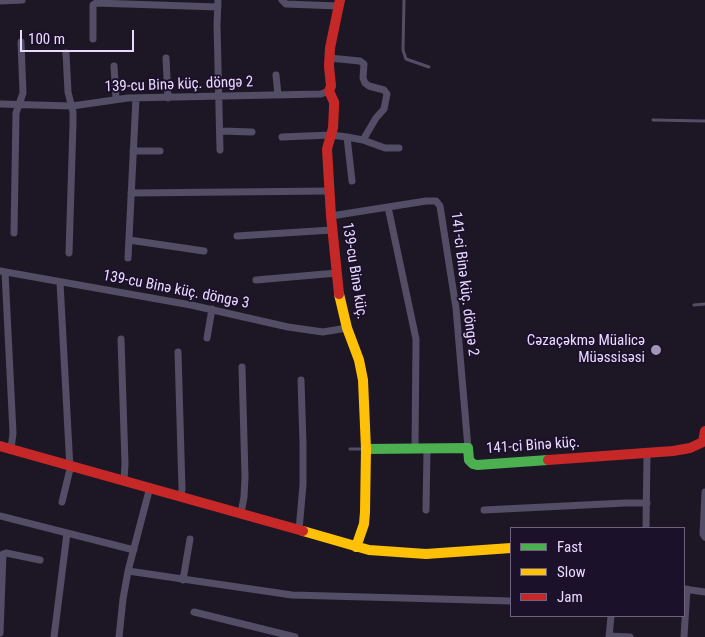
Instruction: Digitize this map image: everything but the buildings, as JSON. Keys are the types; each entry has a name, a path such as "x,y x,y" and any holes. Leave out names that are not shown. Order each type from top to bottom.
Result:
{"street":[{"path":"0,1 22,0"},
{"path":"282,0 286,4 339,3"},
{"path":"93,39 93,4 96,3 218,3 220,150"},
{"name":"139-cu Binə küç.","path":"339,3 329,58 331,86 329,91 334,102 333,128 327,149 332,230 342,305 347,328 362,371 366,449 365,512 364,524 356,547"},
{"path":"14,233 16,114 23,93 21,42"},
{"path":"66,53 68,92 74,124 69,254"},
{"path":"166,58 168,98"},
{"path":"329,58 360,61 364,64 365,83 384,90 387,94 384,109 376,118 363,140"},
{"path":"114,66 116,99"},
{"path":"276,75 278,96"},
{"name":"139-cu Binə küç. döngə 2","path":"0,104 72,106 116,99 278,96 321,94 329,91"},
{"path":"128,258 136,98"},
{"path":"221,131 252,132"},
{"path":"282,137 331,135 363,140 385,148 399,148"},
{"path":"347,137 352,181"},
{"path":"133,151 160,151"},
{"path":"131,193 330,191"},
{"name":"141-ci Binə küç. döngə 2","path":"331,216 426,201 436,201 440,206 456,308 468,448"},
{"path":"388,207 415,334 415,450"},
{"path":"237,236 332,230"},
{"path":"129,240 204,252"},
{"path":"2,271 13,433 11,449"},
{"name":"139-cu Binə küç. döngə 3","path":"2,271 212,309 271,323 313,330 332,331 347,328"},
{"path":"256,280 337,273"},
{"path":"60,282 70,464 62,502"},
{"path":"207,338 212,309"},
{"path":"120,339 124,480"},
{"path":"178,352 181,496"},
{"path":"241,513 245,477 242,367"},
{"path":"299,530 303,485 301,380"},
{"name":"141-ci Binə küç.","path":"366,449 468,448 470,460 473,464 478,465 683,450 704,446 705,431"},
{"path":"0,446 70,464 356,547 382,552 426,554 510,548"},
{"path":"426,510 427,449"},
{"path":"646,527 647,452"},
{"path":"119,637 128,571 150,487"},
{"path":"705,492 703,534 705,537"},
{"path":"484,510 646,503"},
{"path":"0,516 134,550"},
{"path":"54,637 67,533"},
{"path":"183,580 190,539"},
{"path":"0,633 4,554 40,560"},
{"path":"128,571 292,595 510,601"},
{"path":"685,589 705,592"},
{"path":"194,612 295,637"},
{"path":"611,617 609,636 630,637"},
{"path":"684,617 684,637"}],"lane":[{"path":"404,0 403,50 406,58 429,67"},
{"path":"654,120 705,121"},
{"path":"694,305 705,304"},
{"path":"350,449 366,449"}],"traffic: fast":[{"path":"366,449 468,448 469,460 477,465 548,460"}],"traffic: slow":[{"path":"339,294 347,328 359,360 363,380 366,449 365,512 364,524 356,547"},
{"path":"303,531 369,550 426,554 510,548"}],"traffic: jam":[{"path":"339,294 331,216 327,149 333,128 334,108 334,102 329,91 331,86 330,48 340,0"},
{"path":"548,460 673,451 690,448 703,442 705,431"},
{"path":"0,446 303,531"}],"place":[{"name":"Cəzaçəkmə Müalicə Müəssisəsi","path":"656,350"}]}
